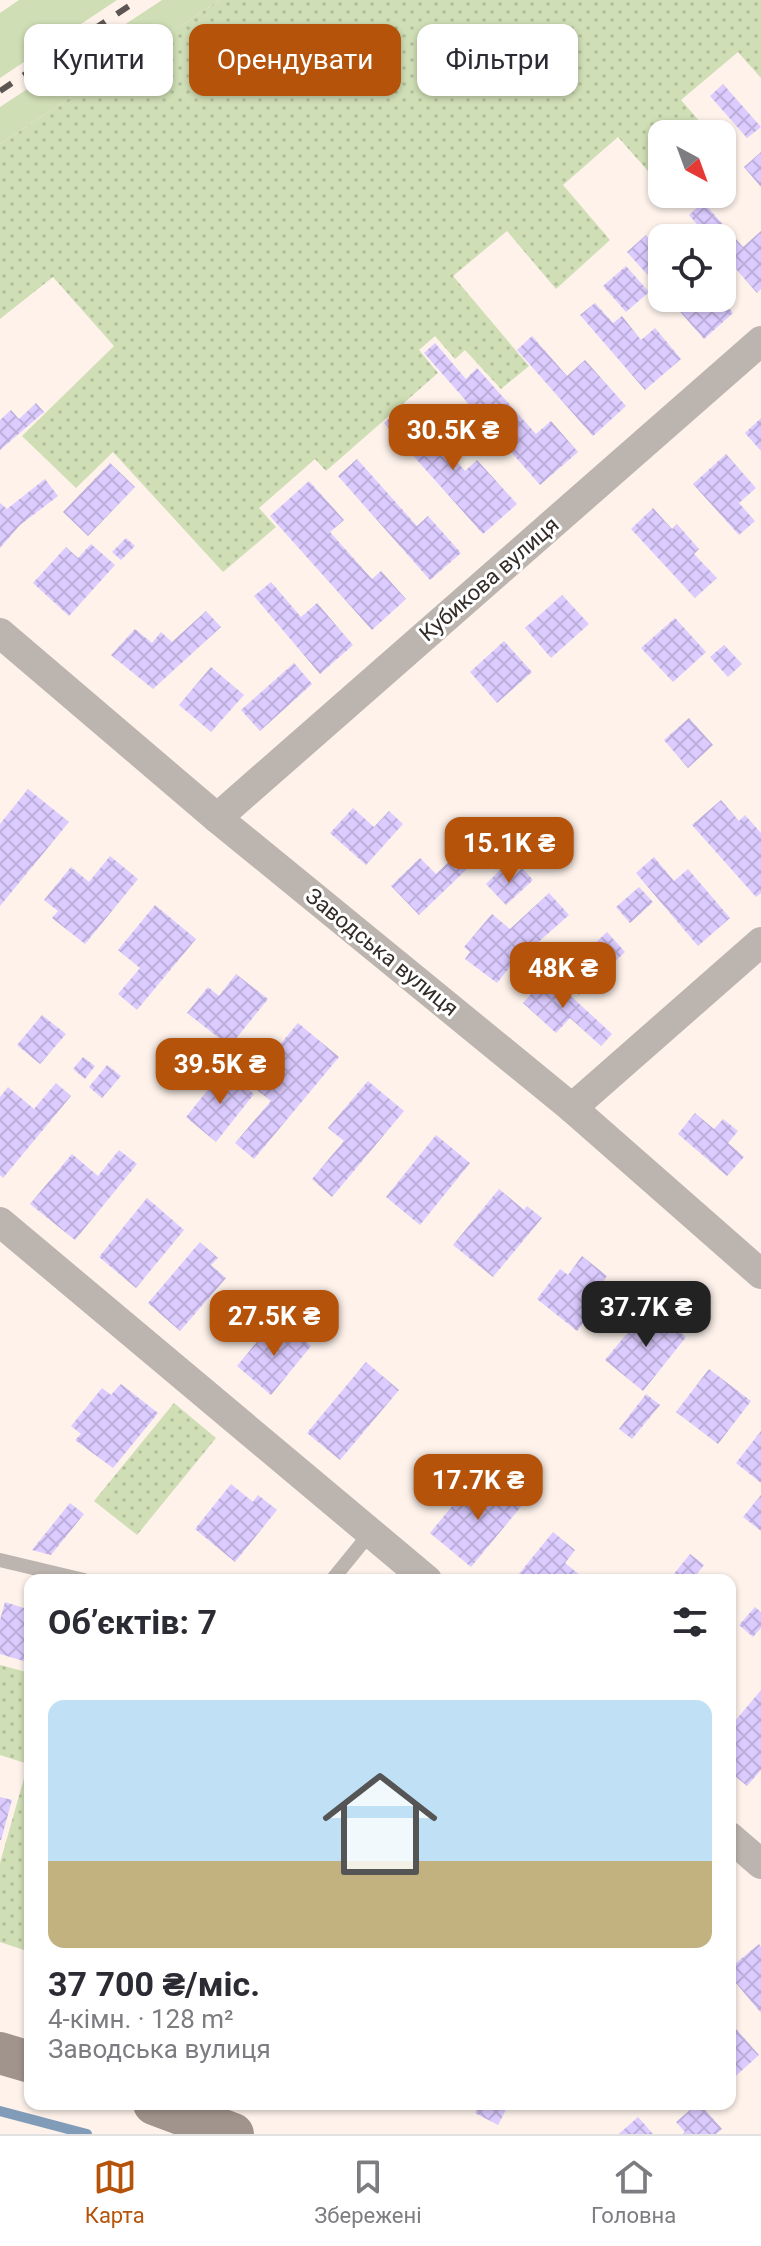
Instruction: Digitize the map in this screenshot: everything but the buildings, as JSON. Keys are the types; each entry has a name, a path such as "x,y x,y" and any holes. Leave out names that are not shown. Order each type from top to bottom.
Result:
{"main road":[{"path":"0,2053 24,2060"},
{"path":"170,2110 233,2134"}],"street":[{"name":"Кубикова вулиця","path":"217,818 761,341"},
{"name":"Заводська вулиця","path":"0,633 217,818 572,1108 761,1274"},
{"path":"572,1108 761,942"},
{"path":"0,1222 420,1574"},
{"path":"736,1842 761,1864"}],"lane":[{"path":"337,1574 371,1532"},
{"path":"0,1560 59,1574"}],"green space":[{"path":"19,0 117,0 81,24 24,24 24,62 0,78 0,13"},
{"path":"162,0 220,0 173,31 173,24 126,24"},
{"path":"220,0 761,0 761,78 738,52 681,100 698,120 648,120 648,171 618,137 563,185 610,240 556,289 507,231 453,276 529,366 501,389 465,350 455,359 435,336 419,350 438,373 326,471 315,459 259,508 276,527 223,572 113,452 76,488 22,436 114,346 53,277 0,319 0,144 73,96 173,96 173,31"},
{"path":"24,91 24,96 73,96 0,144 0,107"},
{"path":"174,1403 216,1438 137,1535 94,1501"},
{"path":"0,1665 24,1671 24,1763 0,1755"},
{"path":"24,1778 24,1950 0,1942 0,1863"}],"waterway":[{"path":"0,2111 87,2134"}],"railway":[{"path":"0,91 138,0"}]}
